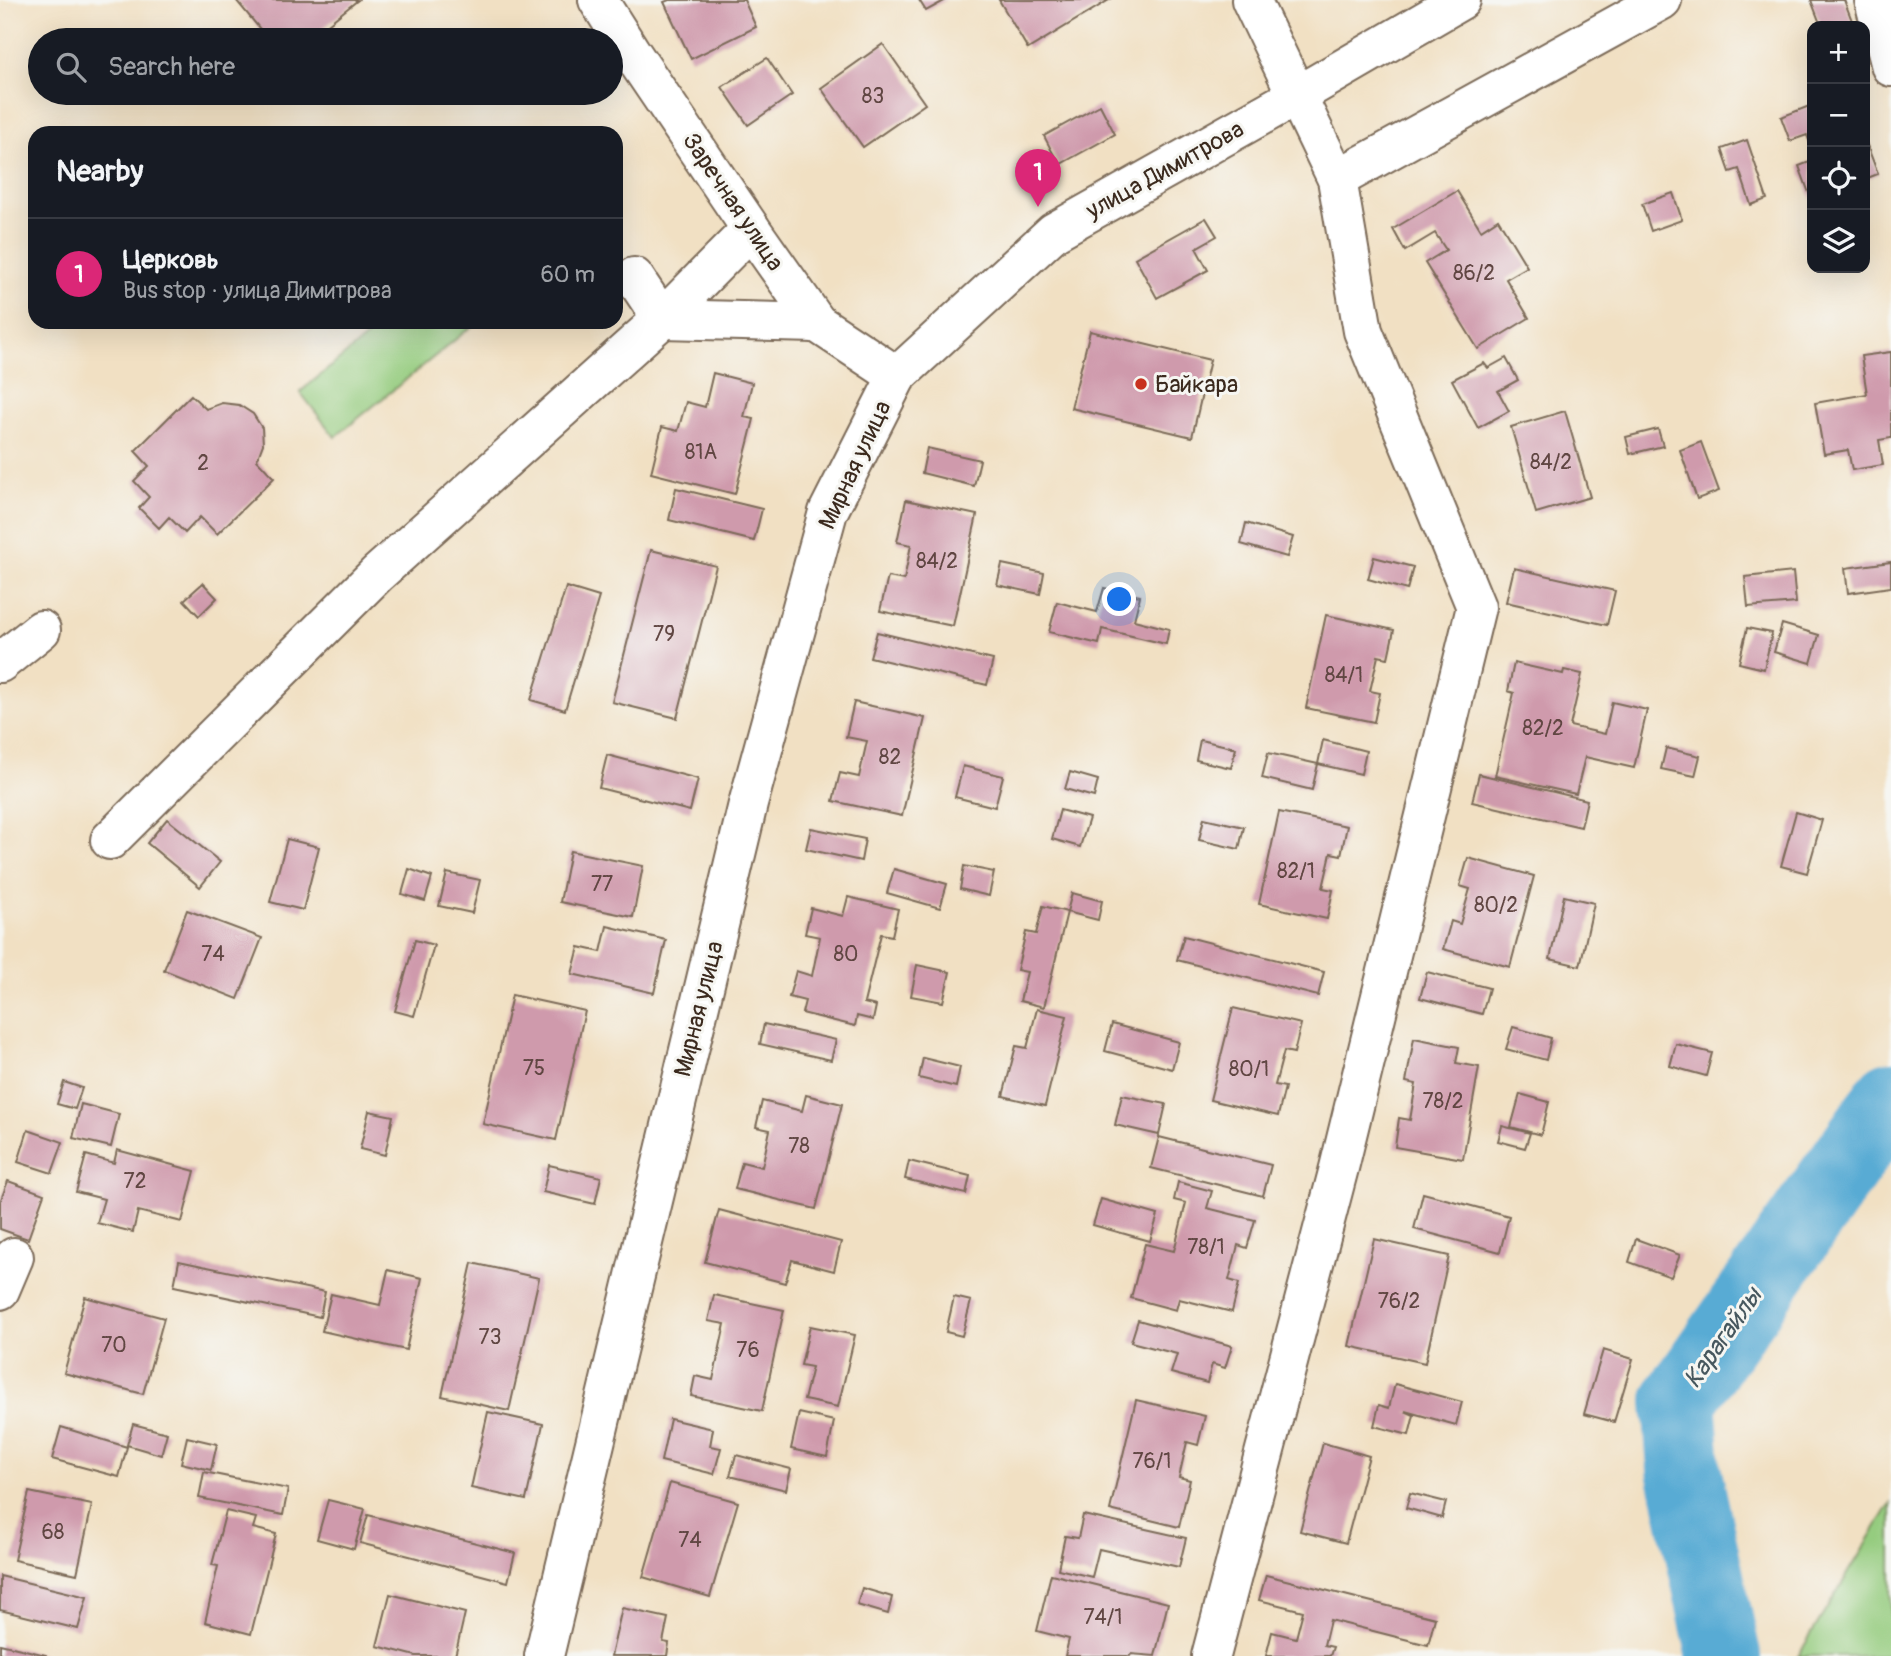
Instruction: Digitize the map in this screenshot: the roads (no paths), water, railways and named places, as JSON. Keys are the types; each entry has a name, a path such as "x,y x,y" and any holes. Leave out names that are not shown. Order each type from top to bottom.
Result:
{"street":[{"name":"Заречная улица","path":"598,0 616,28"},
{"path":"1211,1656 1339,1168 1476,607 1363,331 1336,178 1251,0"},
{"name":"улица Димитрова","path":"897,376 1054,232 1461,0"},
{"path":"1336,178 1662,0"},
{"path":"1874,0 1891,67"},
{"name":"Заречная улица","path":"623,39 817,323 897,376"},
{"path":"110,840 377,573 662,318 751,229"},
{"path":"634,276 662,318"},
{"path":"662,318 817,323"},
{"name":"Мирная улица","path":"544,1656 748,804 828,512 897,376"},
{"path":"0,663 41,630"}],"waterway":[{"name":"Карагайлы","path":"1724,1656 1684,1469 1679,1401 1891,1098"}],"place":[{"name":"Церковь","path":"1038,207"},
{"name":"Байкара","path":"1141,384"}]}
